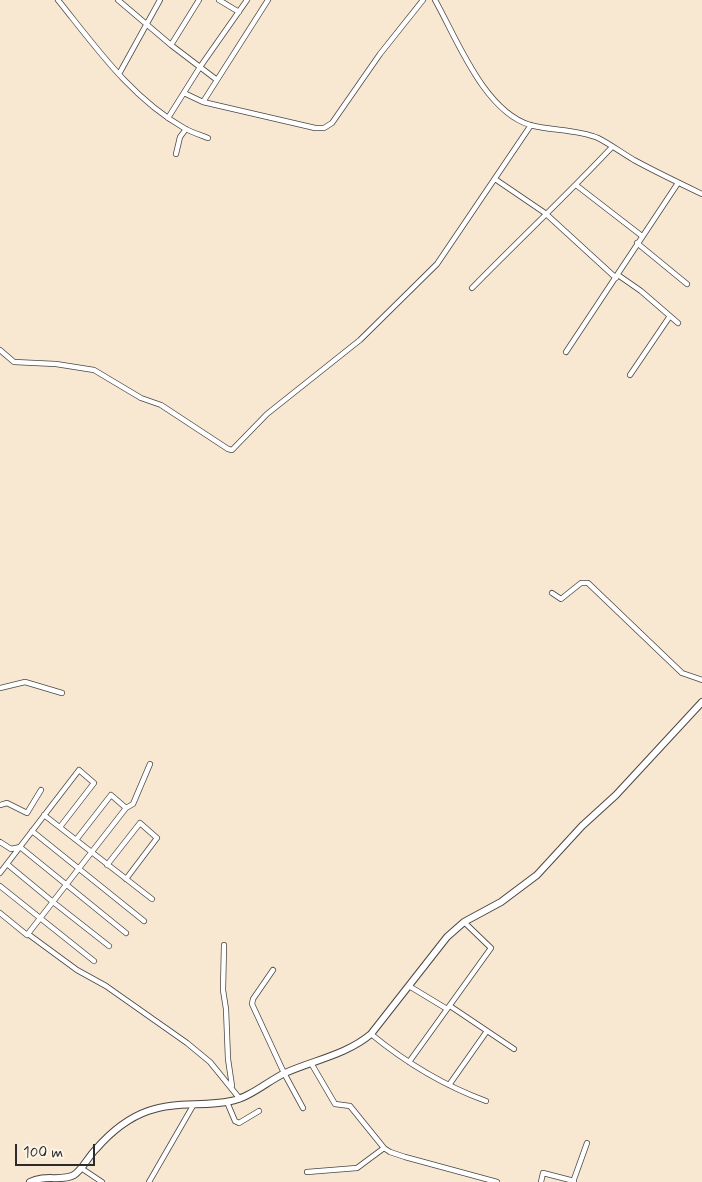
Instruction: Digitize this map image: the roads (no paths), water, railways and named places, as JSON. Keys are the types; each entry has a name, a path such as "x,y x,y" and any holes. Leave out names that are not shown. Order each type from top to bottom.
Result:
{"main road":[{"path":"30,1182 40,1178 68,1178 76,1174 96,1148 131,1120 156,1108 227,1102 240,1099 284,1074 357,1045 371,1034 441,943 464,922 507,898 537,875 582,826 623,788 702,702"}],"street":[{"path":"58,0 119,74 168,118 186,129 208,138"},
{"path":"118,0 171,45 217,80"},
{"path":"119,74 160,0"},
{"path":"171,45 199,0"},
{"path":"219,0 239,12"},
{"path":"168,118 247,0"},
{"path":"203,102 268,0"},
{"path":"184,93 203,102 286,122 324,128 332,124 380,54 424,0"},
{"path":"435,0 470,67 490,94 515,117 532,125 596,137 678,183 702,194"},
{"path":"0,350 14,362 56,364 94,370 141,398 161,405 232,450 267,414 360,340 438,264 532,125"},
{"path":"176,154 180,137 186,129"},
{"path":"472,288 545,213 576,185 612,146"},
{"path":"495,179 545,213 617,277 641,291 678,323"},
{"path":"566,352 678,183"},
{"path":"576,185 642,236"},
{"path":"637,243 687,284"},
{"path":"630,374 670,316"},
{"path":"552,593 562,599 581,582 588,583 682,673 702,680"},
{"path":"0,688 25,682 62,693"},
{"path":"28,934 126,808 133,804 150,764"},
{"path":"0,873 79,770 94,783 60,828"},
{"path":"0,805 7,803 27,814 41,790"},
{"path":"76,840 111,795 126,808"},
{"path":"44,815 152,899"},
{"path":"107,865 140,823 157,838 126,879"},
{"path":"32,831 144,920"},
{"path":"0,842 11,848 20,848 126,933"},
{"path":"7,864 109,946"},
{"path":"0,886 94,961"},
{"path":"0,913 27,935 77,970 106,986 187,1043 210,1062 240,1099"},
{"path":"409,1062 491,948 464,922"},
{"path":"224,945 223,990 232,1088"},
{"path":"273,970 253,999 252,1004 284,1074 303,1108"},
{"path":"409,986 449,1008 514,1049"},
{"path":"449,1084 487,1031"},
{"path":"371,1034 409,1062 464,1093 486,1102"},
{"path":"310,1063 335,1104 350,1106 384,1148 396,1155 496,1182"},
{"path":"227,1102 236,1122 241,1123 259,1111"},
{"path":"149,1182 194,1104"},
{"path":"541,1182 543,1174 573,1182 587,1143"},
{"path":"307,1172 357,1168 384,1148"},
{"path":"81,1168 102,1182"}]}
